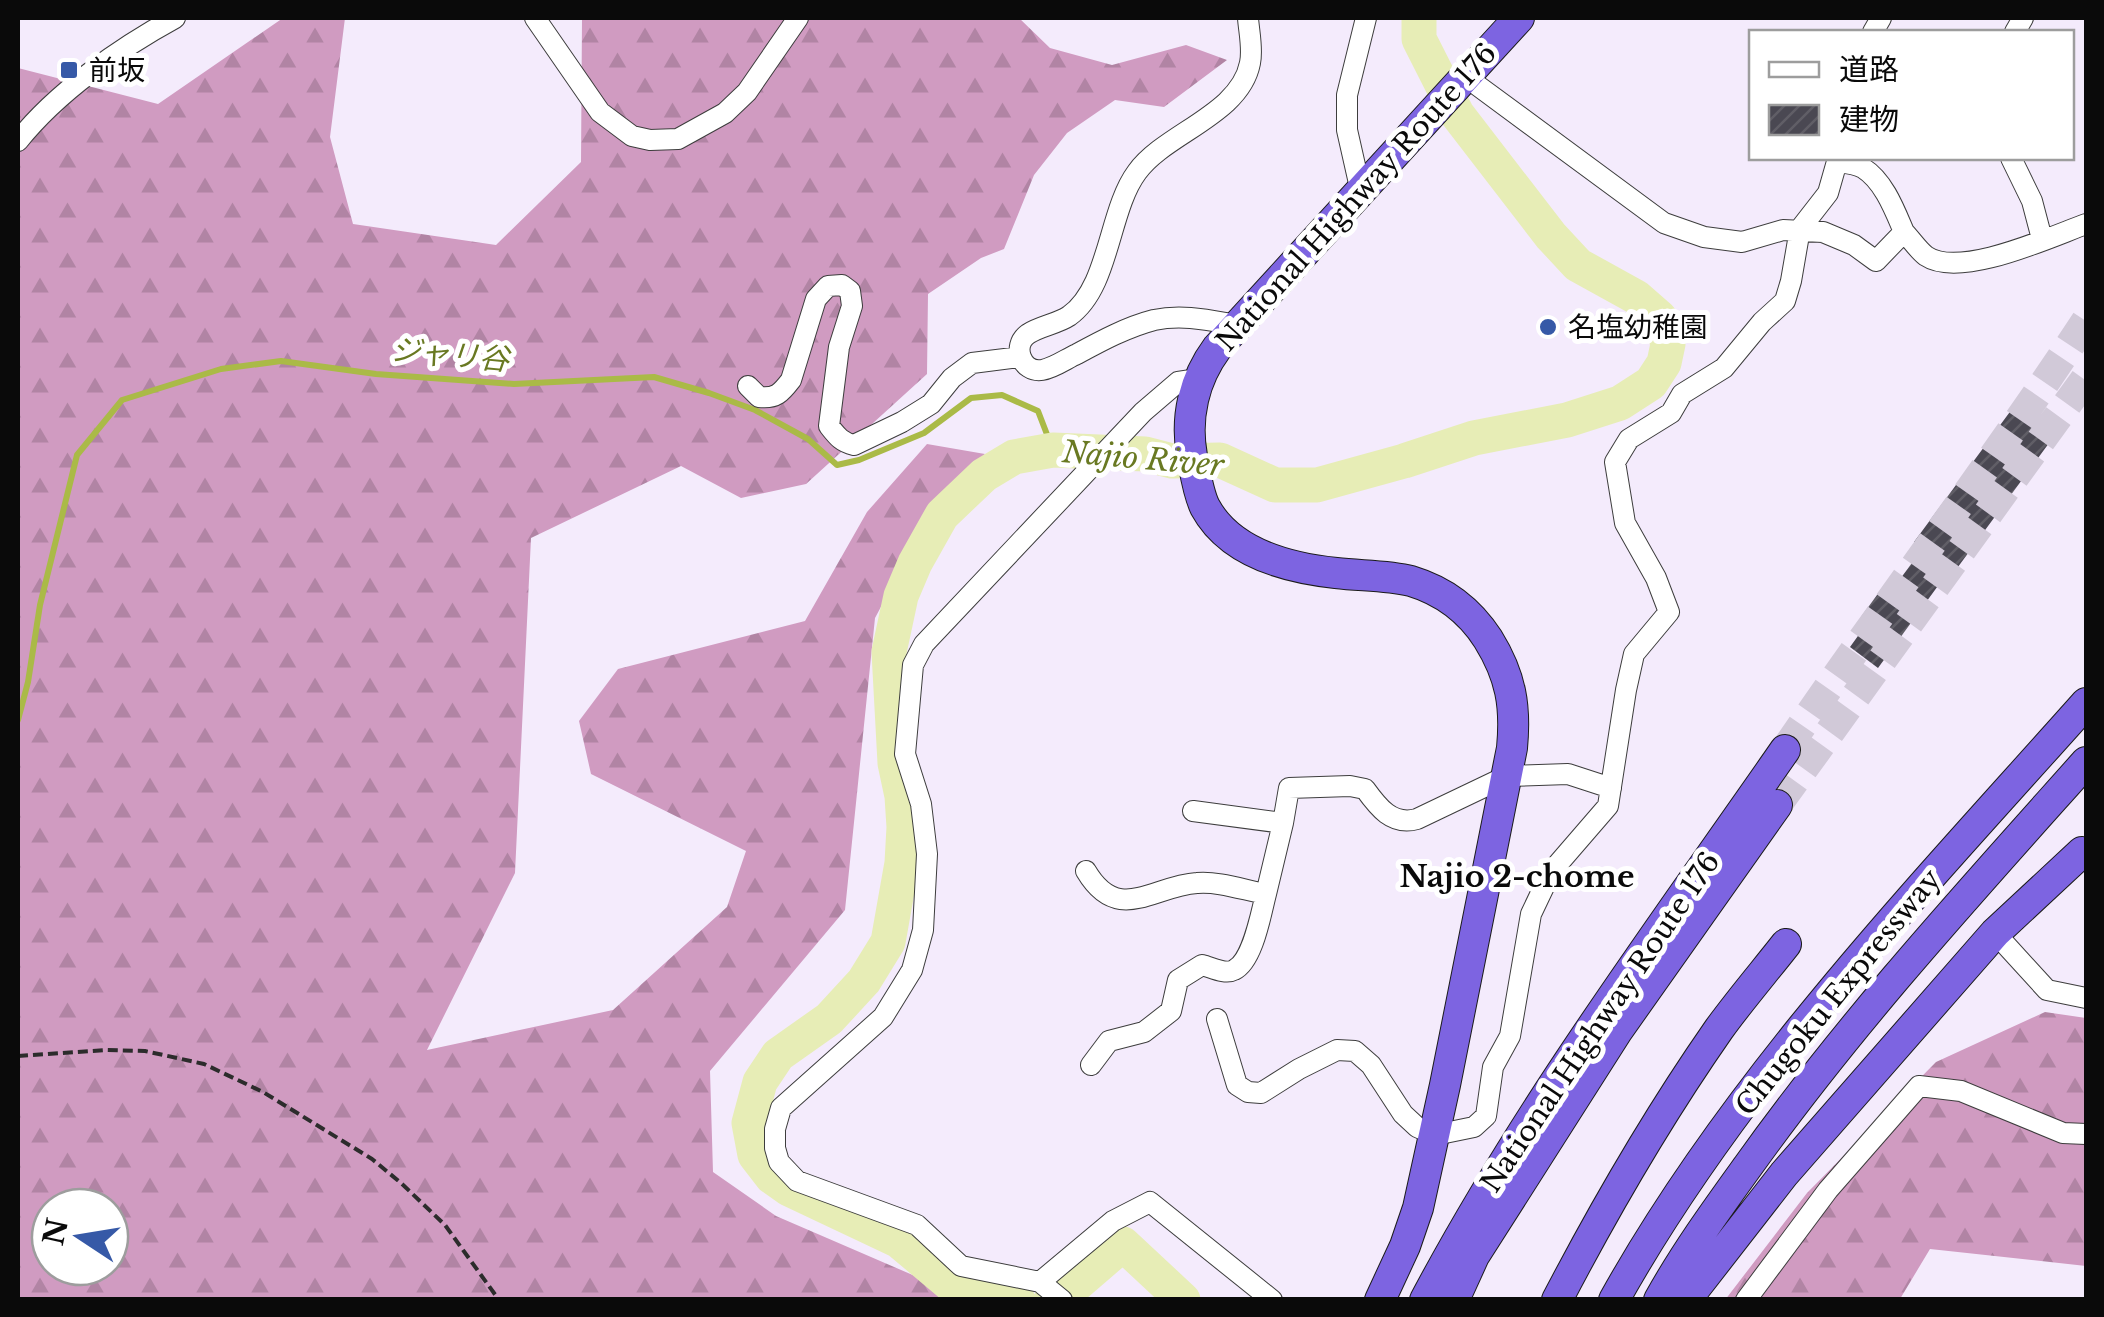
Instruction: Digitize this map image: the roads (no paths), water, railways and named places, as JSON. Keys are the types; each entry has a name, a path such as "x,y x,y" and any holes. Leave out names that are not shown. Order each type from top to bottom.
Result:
{"highway":[{"name":"National Highway Route 176","path":"1380,1300 1418,1208 1508,776 1514,728 1507,673 1471,615 1439,592 1398,578 1291,566 1252,551 1226,534 1204,506 1191,452 1190,416 1206,362 1519,18"},
{"name":"Chugoku Expressway","path":"1614,1300 1694,1174 1764,1076 1923,886 2086,703"},
{"name":"National Highway Route 176","path":"1425,1300 1460,1233 1527,1126 1785,750"},
{"name":"Chugoku Expressway","path":"1659,1300 1790,1106 1950,914 2086,762"},
{"name":"National Highway Route 176","path":"1454,1300 1474,1256 1618,1030 1778,805"},
{"path":"1686,1300 1784,1174 1995,933 2082,852"},
{"path":"1557,1300 1605,1208 1664,1112 1721,1026 1786,944"}],"street":[{"path":"18,142 52,102 175,18"},
{"path":"535,18 600,112 632,136 650,140 678,140 724,112 746,92 798,18"},
{"path":"1237,325 1185,316 1152,321 1116,334 1044,370 1023,364 1020,356 1026,335 1069,316 1090,292 1137,172 1237,92 1251,60 1248,18"},
{"path":"1361,192 1347,130 1347,95 1366,18"},
{"path":"1458,86 1664,223 1704,237 1742,242 1783,230 1823,232 1854,245 1876,261 1904,232"},
{"path":"1217,1019 1237,1085 1248,1092 1261,1094 1337,1050 1355,1051 1371,1065 1403,1114 1417,1128 1434,1136 1474,1128 1486,1116 1493,1067 1510,1036 1532,914 1552,872 1608,806 1634,654 1670,612 1625,522 1615,462 1629,439 1671,413 1682,394 1724,368 1785,300 1800,229 1828,193 1838,160 1863,168 1876,180 1904,232 1927,257 1956,264 1978,261 2086,224"},
{"path":"2012,160 2032,202 2042,239"},
{"path":"748,386 759,397 770,398 784,390 791,380 816,299 828,286 842,285 850,291 852,306 839,347 830,426 846,443 854,445 931,404 952,378 972,363 1020,356"},
{"path":"1062,1300 1040,1282 961,1266 917,1225 798,1181 779,1162 775,1129 781,1108 883,1017 912,970 923,930 927,854 922,804 905,754 913,665 924,644 1143,412 1178,382 1198,379"},
{"path":"1091,1064 1109,1041 1144,1032 1171,1011 1178,980 1202,965 1225,972 1234,970 1246,958 1266,894 1289,788 1365,789 1380,808 1394,819 1406,822 1508,776 1568,774 1611,788"},
{"path":"1193,811 1283,823"},
{"path":"1086,871 1106,894 1130,901 1200,882 1266,894"},
{"path":"1995,933 2047,990 2086,998"},
{"path":"1746,1300 1828,1190 1918,1086 1961,1091 2063,1134 2086,1134"},
{"path":"1040,1282 1113,1221 1150,1202 1272,1300"}],"waterway":[{"name":"Najio River","path":"1018,1300 955,1288 899,1241 789,1189 772,1177 755,1155 749,1123 760,1082 778,1055 829,1019 864,981 888,942 904,827 895,763 889,652 901,596 942,515 984,475 1014,457 1053,450 1145,454 1172,461 1220,460 1275,485 1317,485 1474,438 1567,420 1620,403 1651,383 1664,363 1668,344 1660,318 1636,297 1578,265 1457,114 1419,39 1419,18"},
{"name":"ジャリ谷","path":"18,720 40,605 77,455 122,400 221,369 281,361 376,374 514,384 654,377 755,410 808,439 837,465 924,433 971,398 1002,395 1038,411 1053,450"},
{"name":"Najio River","path":"1051,1300 1072,1288 1123,1244 1183,1300"}],"tunnel":[{"path":"1785,750 2086,321"},
{"path":"1777,805 2086,378"}],"place":[{"name":"前坂","path":"69,70"},
{"name":"名塩幼稚園","path":"1548,327"}],"district":[{"name":"Najio 2-chome","path":"1517,877"}]}
